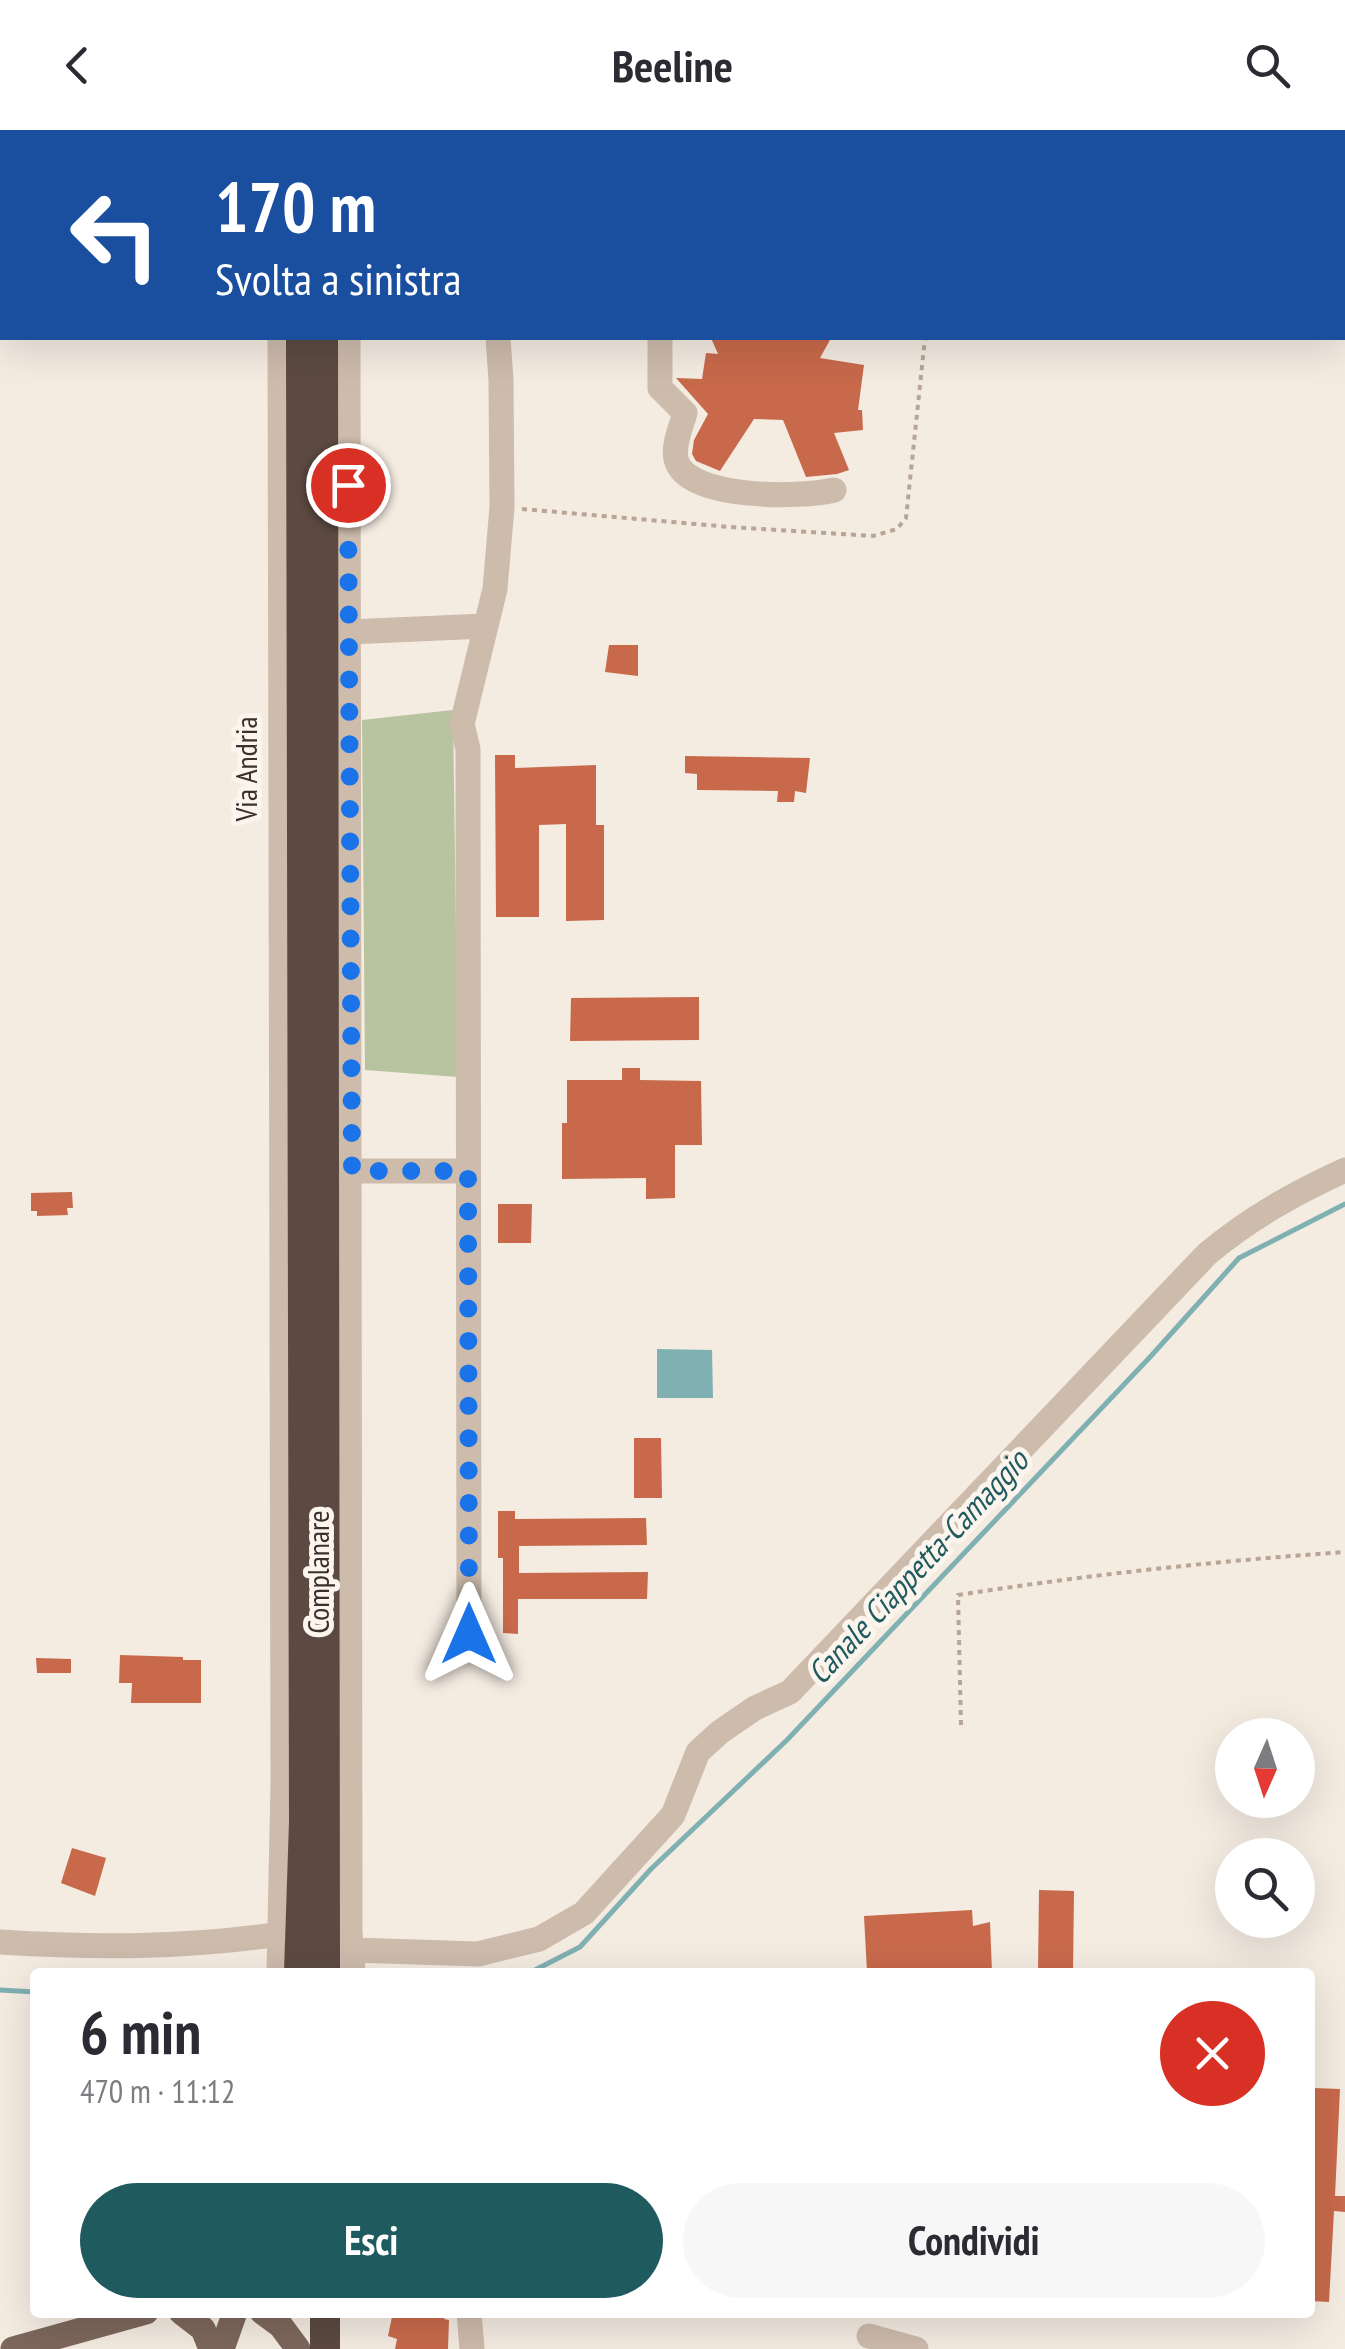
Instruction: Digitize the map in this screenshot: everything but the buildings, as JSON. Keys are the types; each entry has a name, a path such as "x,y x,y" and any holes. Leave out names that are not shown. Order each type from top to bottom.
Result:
{"highway":[{"path":"298,1968 304,1822 301,340"},
{"path":"324,340 325,1968"},
{"path":"325,2318 325,2349"}],"main road":[{"path":"96,2324 109,2318"},
{"path":"13,2349 121,2318"},
{"path":"189,2318 203,2329 211,2349"},
{"path":"220,2349 221,2318"},
{"path":"220,2349 233,2318"},
{"path":"270,2318 298,2349"}],"street":[{"name":"Via Andria","path":"280,340 282,1200"},
{"path":"348,340 352,1171 468,1171"},
{"path":"469,1634 468,749 462,724 496,588 502,507 498,340"},
{"path":"660,340 660,388 685,413 676,462 691,480 714,488 793,495 834,490"},
{"path":"349,632 485,626"},
{"path":"353,1961 478,1954 539,1939 584,1913 674,1815 698,1752 755,1708 790,1692 1207,1254 1245,1222 1345,1170"},
{"name":"Complanare","path":"352,1171 353,1961"},
{"name":"Complanare","path":"279,1968 283,1785 282,1200"},
{"path":"0,1942 103,1948 214,1943 280,1934"},
{"path":"469,2318 472,2349"},
{"path":"869,2336 916,2349"}],"path":[{"path":"961,1726 958,1595 1136,1571 1345,1552"}],"green space":[{"path":"453,710 458,1077 365,1070 362,720"}],"water":[{"path":"657,1349 712,1350 713,1398 657,1398"}],"waterway":[{"name":"Canale Ciappetta-Camaggio","path":"539,1968 580,1947 651,1869 787,1740 1239,1258 1345,1204"},
{"name":"Canale Ciappetta-Camaggio","path":"0,1990 30,1992"}],"route":[{"path":"348,485 352,1171 468,1171 469,1634"}]}
